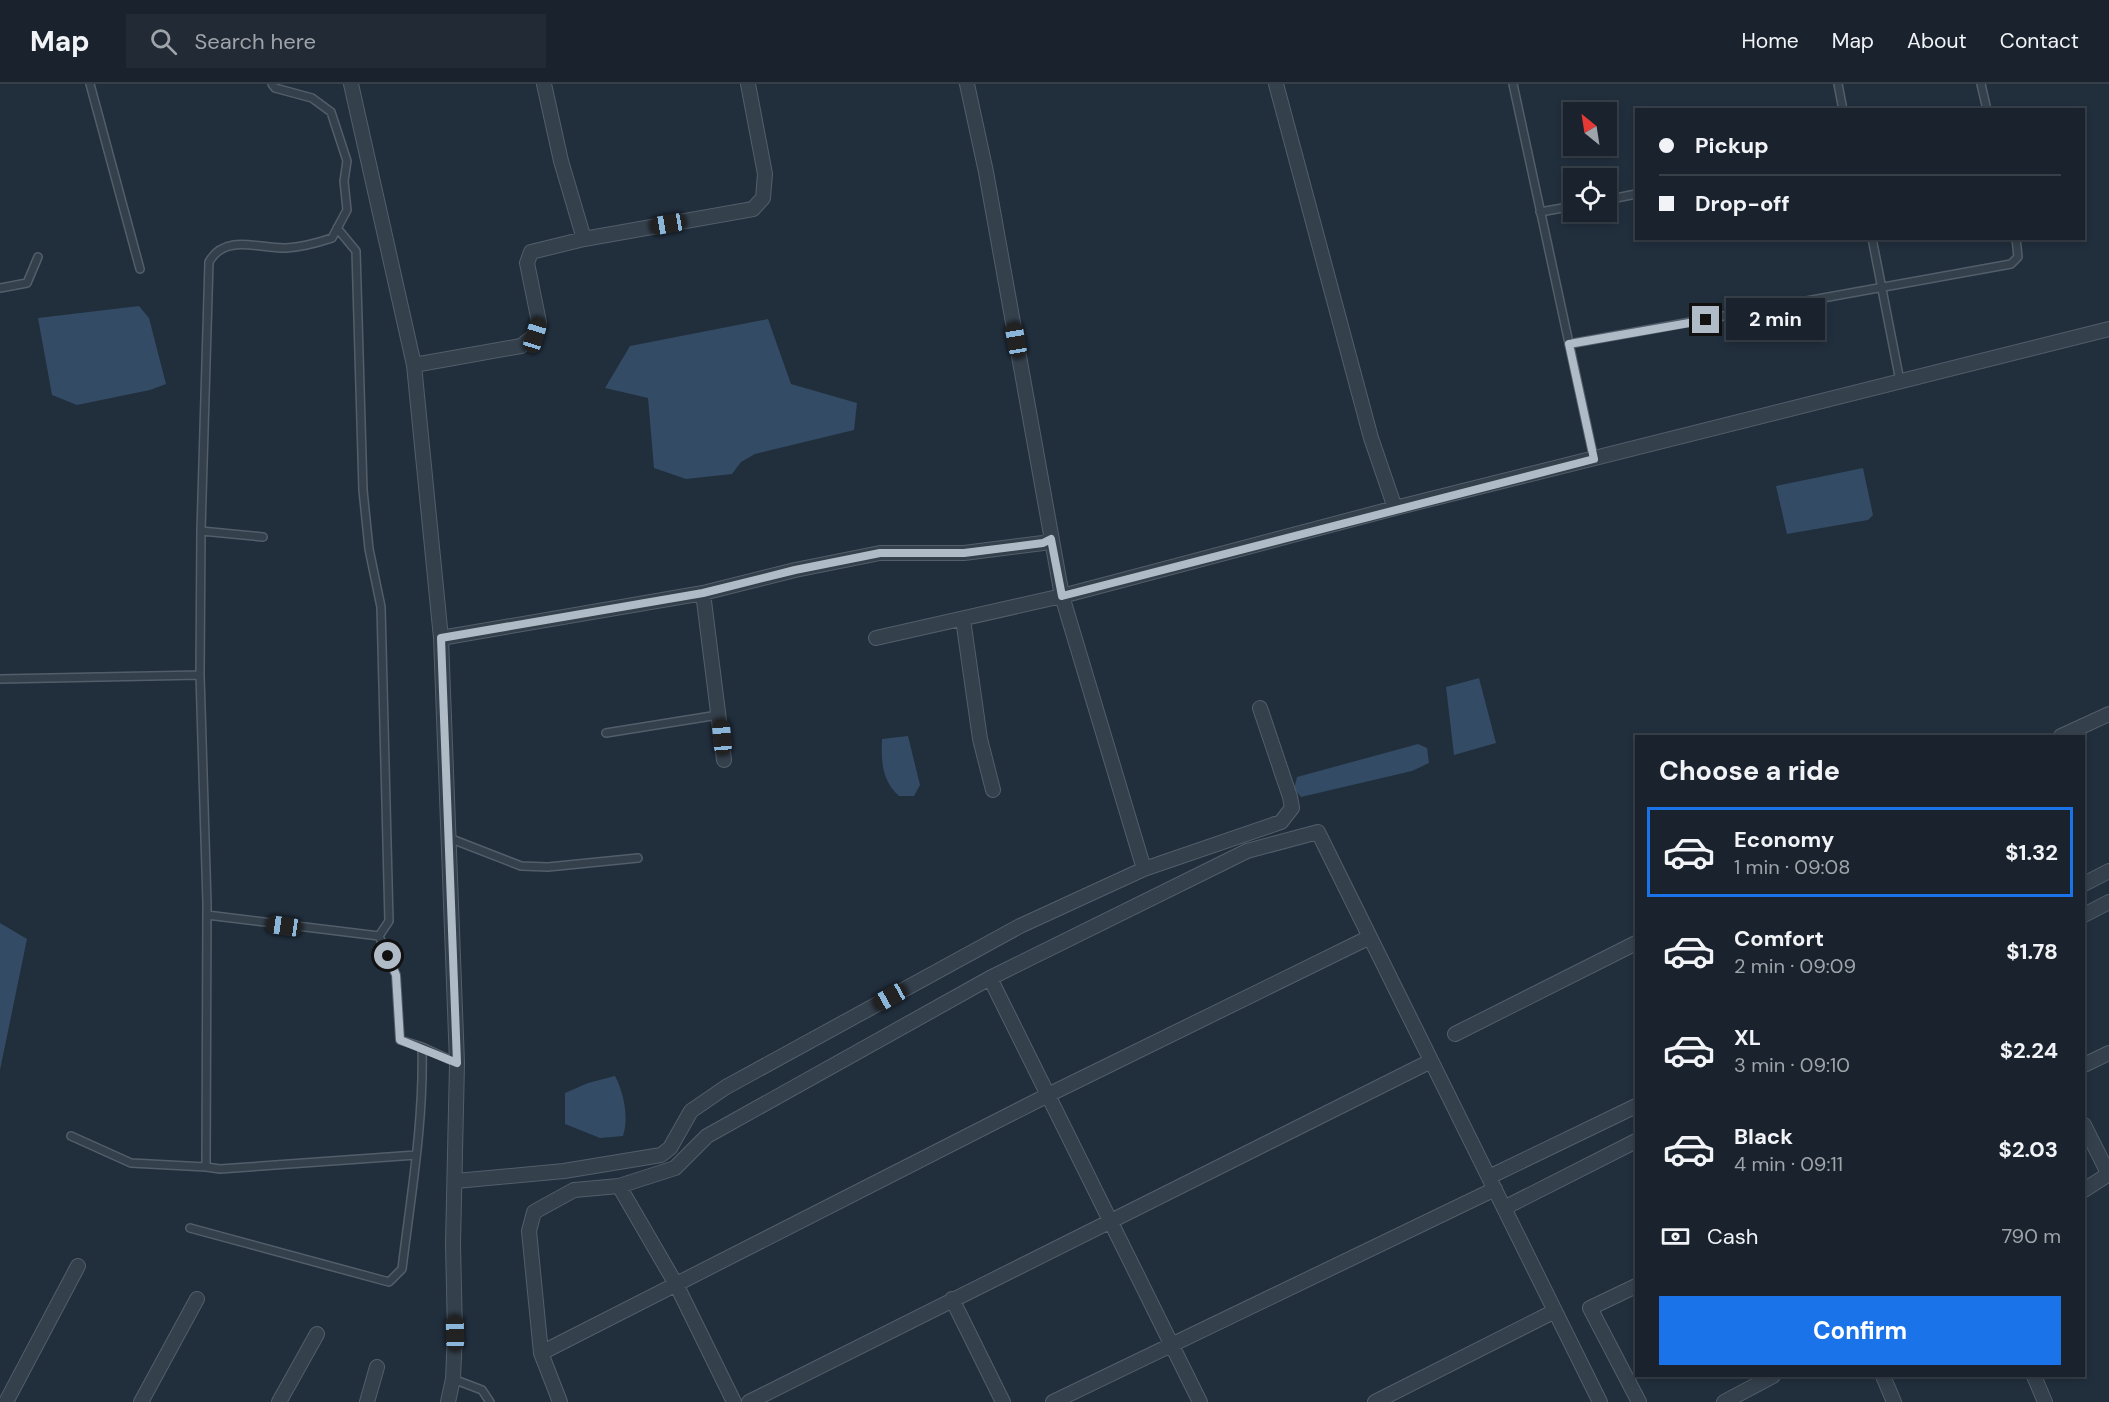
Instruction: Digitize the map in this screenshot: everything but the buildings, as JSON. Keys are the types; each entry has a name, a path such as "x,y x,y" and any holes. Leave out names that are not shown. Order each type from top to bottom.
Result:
{"street":[{"path":"351,84 414,365 441,638 457,1063 453,1379 447,1402"},
{"path":"544,84 561,161 584,239"},
{"path":"414,365 521,346 535,335 539,322 527,263 531,252 584,239 753,208 764,198 765,174 748,84"},
{"path":"967,84 986,172 1062,596 1144,869"},
{"path":"1276,84 1371,438 1395,508"},
{"path":"876,638 1062,596 1395,508 2109,329"},
{"path":"441,638 703,593 795,570 880,553 964,553 1043,543 1051,539"},
{"path":"703,593 724,760"},
{"path":"963,619 980,739 993,790"},
{"path":"456,1181 564,1171 661,1155 670,1148 691,1111 726,1087 1020,926 1144,869 1281,822 1292,808 1290,797 1260,708"},
{"path":"2063,735 2109,714"},
{"path":"560,1402 541,1353 529,1231 534,1212 574,1190 619,1186 675,1168 707,1136 990,978 1247,851 1318,832 1600,1402"},
{"path":"2085,883 2109,871"},
{"path":"2085,914 2109,902"},
{"path":"541,1353 584,1329 677,1286 1048,1095 1370,937"},
{"path":"1455,1034 1635,944"},
{"path":"990,978 1200,1402"},
{"path":"2085,1065 2109,1053"},
{"path":"749,1402 1431,1061"},
{"path":"1053,1402 1492,1183 1635,1107"},
{"path":"2085,1127 2109,1175 2085,1189"},
{"path":"1504,1208 1635,1142"},
{"path":"619,1186 677,1286 734,1402"},
{"path":"6,1402 78,1266"},
{"path":"1635,1286 1590,1308 1639,1402"},
{"path":"141,1402 197,1299"},
{"path":"952,1299 1004,1402"},
{"path":"1376,1402 1555,1311"},
{"path":"279,1402 317,1334"},
{"path":"367,1402 377,1367"},
{"path":"1724,1402 1771,1377"},
{"path":"1883,1377 1894,1402"},
{"path":"2034,1377 2045,1402"}],"lane":[{"path":"90,84 140,270"},
{"path":"206,1167 207,915 200,675 201,531 209,262 215,251 226,247 249,243 284,248 313,244 332,238 346,210 344,181 347,161 331,112 312,98 275,88 272,84"},
{"path":"1513,84 1594,459"},
{"path":"1838,84 1844,108"},
{"path":"1981,84 1987,108"},
{"path":"1617,198 1635,194"},
{"path":"1540,212 1563,208"},
{"path":"337,228 356,251 363,490 369,549 381,607 389,921 379,936"},
{"path":"1872,240 1900,381"},
{"path":"1569,344 2012,264 2018,257 2016,240"},
{"path":"0,288 27,283 38,258"},
{"path":"201,531 263,537"},
{"path":"0,679 200,675"},
{"path":"606,733 720,714"},
{"path":"449,838 520,866 548,867 638,858"},
{"path":"207,915 379,936"},
{"path":"379,936 396,975 400,1040 457,1063"},
{"path":"190,1228 389,1282 402,1269 416,1155 423,1077 422,1047"},
{"path":"71,1136 131,1163 220,1169 416,1155"},
{"path":"453,1379 482,1390 490,1402"}],"water":[{"path":"139,306 149,318 166,384 150,390 77,405 52,395 38,318"},
{"path":"768,319 791,384 857,403 854,430 755,454 741,462 732,474 686,479 654,468 648,398 605,388 630,346"},
{"path":"1863,468 1873,515 1868,520 1787,534 1776,486"},
{"path":"1479,678 1496,743 1454,755 1446,687"},
{"path":"908,736 920,785 914,796 899,796 886,777 882,739"},
{"path":"1418,744 1427,748 1429,763 1412,771 1301,797 1294,789 1297,777"},
{"path":"0,923 27,939 0,1070"},
{"path":"615,1076 625,1106 626,1121 623,1136 600,1138 565,1124 565,1093 588,1083"}],"route":[{"path":"388,956 396,975 400,1040 457,1063 441,638 703,593 795,570 880,553 964,553 1043,543 1051,539 1062,596 1395,508 1594,459 1569,344 1706,320"}]}
